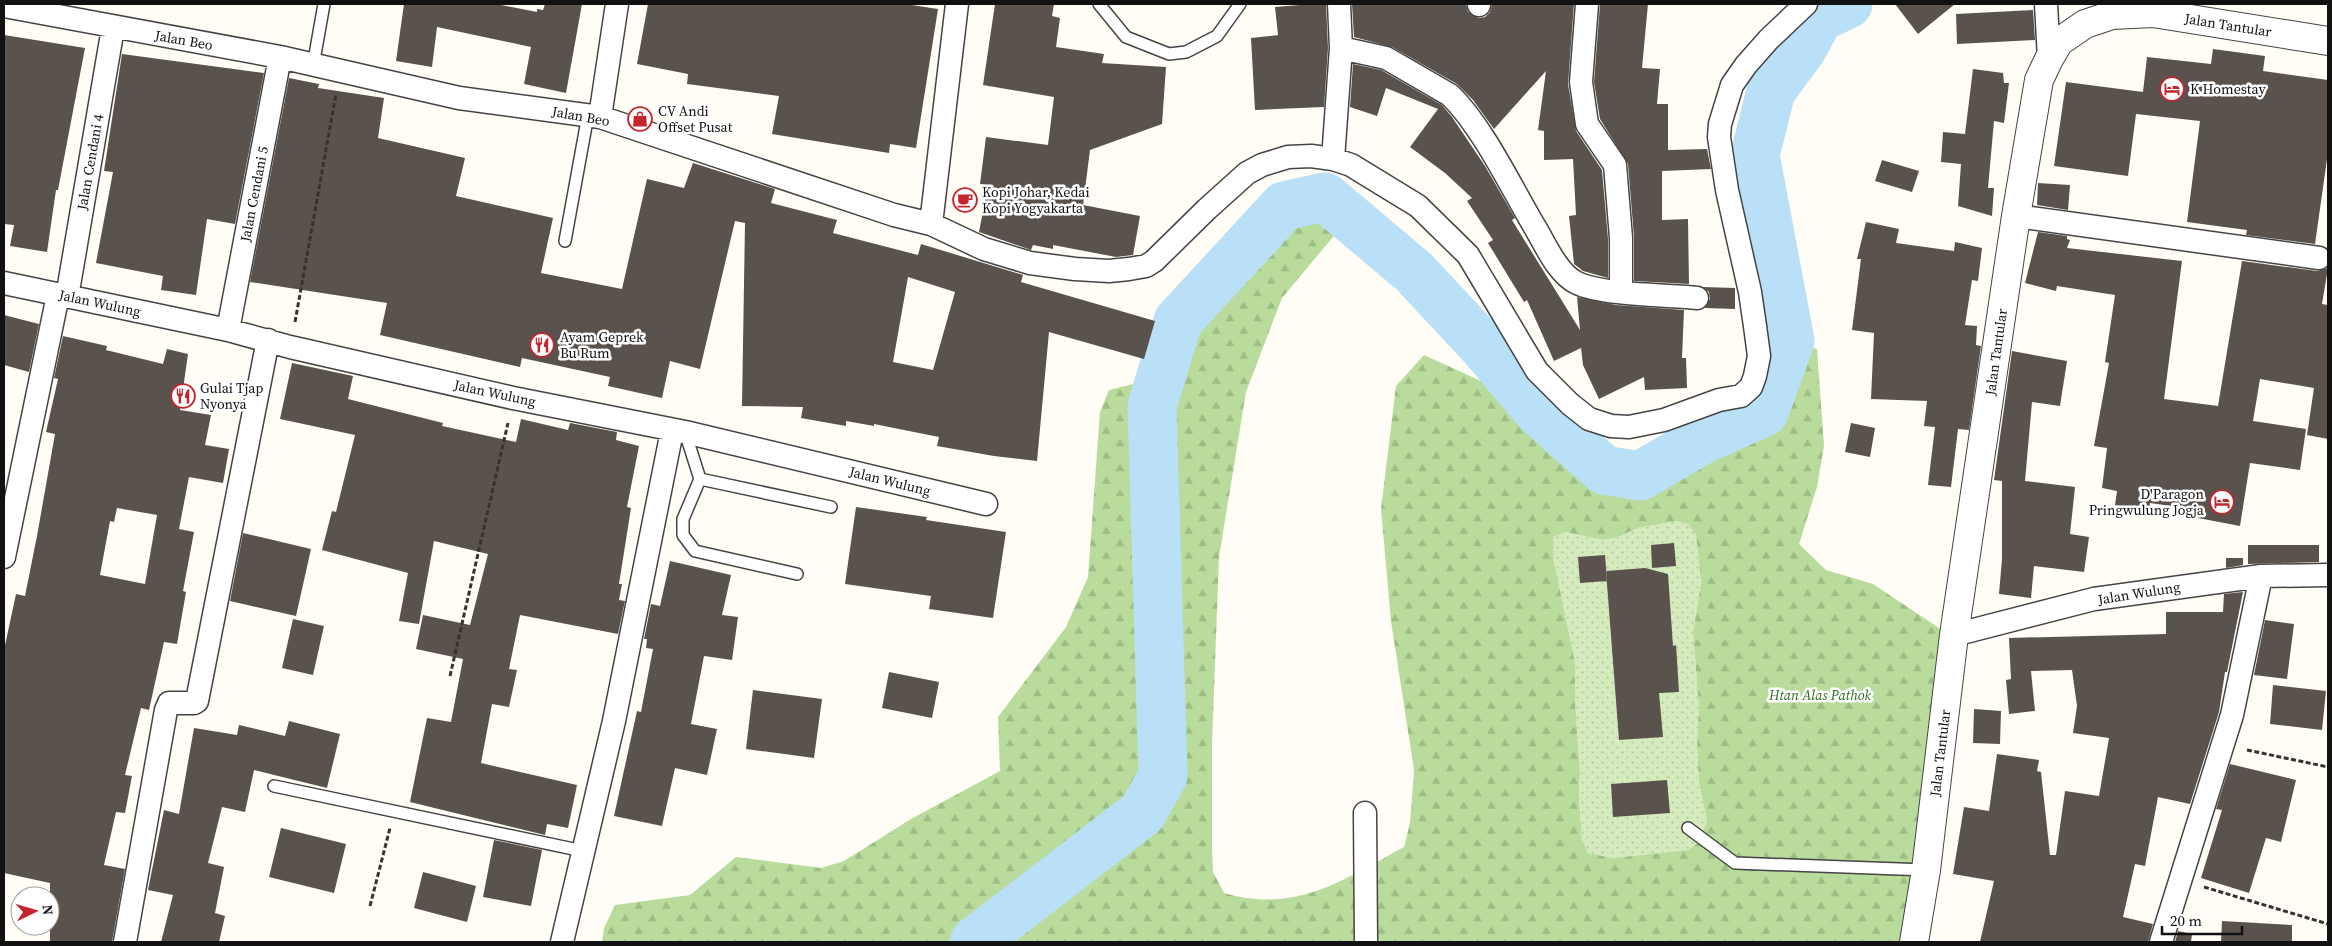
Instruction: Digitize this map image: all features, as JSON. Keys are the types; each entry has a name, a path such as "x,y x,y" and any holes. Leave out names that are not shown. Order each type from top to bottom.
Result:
{"street":[{"path":"594,116 617,4"},
{"path":"931,224 957,4"},
{"path":"1333,159 1341,48 1339,4"},
{"path":"1587,4 1581,82 1587,124 1615,165 1620,238 1621,292"},
{"name":"Jalan Beo","path":"4,6 113,28 280,57 459,98 594,116 894,215 931,224 984,249 1030,263 1075,269 1109,271 1146,266 1154,261 1207,208 1247,173 1262,165 1288,157 1311,156 1333,159 1351,165 1418,206 1468,255 1536,371 1554,390 1590,419 1610,426 1629,427 1648,424 1719,400 1741,396 1751,387 1759,356 1750,292 1721,154 1720,124 1732,85 1746,65 1769,39 1806,4"},
{"path":"2046,4 2049,59"},
{"name":"Jalan Tantular","path":"1914,942 1926,870 1954,635 2016,216 2039,80 2059,42 2085,24 2112,15 2153,13 2328,41"},
{"name":"Jalan Cendani 4","path":"4,557 62,296 113,28"},
{"path":"1341,48 1386,58 1450,95 1474,125 1549,251 1568,276 1584,285 1621,292 1697,298"},
{"name":"Jalan Cendani 5","path":"228,330 280,57"},
{"path":"2016,216 2319,258"},
{"name":"Jalan Wulung","path":"4,283 228,330 290,347 513,398 679,431 986,504"},
{"path":"124,942 166,710 169,703 194,703 197,701 268,340"},
{"path":"562,942 679,431"},
{"name":"Jalan Wulung","path":"1954,635 2094,599 2261,576 2328,575"},
{"path":"2161,942 2232,715 2261,576"},
{"path":"1366,813 1366,942"}],"lane":[{"path":"313,66 324,4"},
{"path":"1099,4 1126,37 1168,54 1186,52 1218,36 1240,4"},
{"path":"565,242 594,116"},
{"path":"679,431 700,478 683,519 683,535 695,551 797,574"},
{"path":"700,478 831,507"},
{"path":"274,786 394,813 583,851"},
{"path":"1688,828 1735,863 1926,870"}],"path":[{"path":"290,347 340,72"},
{"path":"450,676 513,398"},
{"path":"2222,745 2328,767"},
{"path":"370,906 394,813"},
{"path":"2179,880 2328,924"}],"green space":[{"name":"Htan Alas Pathok","path":"1326,179 1350,187 1345,215 1333,237 1282,298 1246,392 1219,557 1212,744 1212,846 1213,872 1224,893 1250,898 1274,899 1297,896 1339,882 1404,847 1410,823 1414,770 1391,621 1381,509 1396,386 1424,355 1481,381 1505,400 1534,415 1602,476 1641,483 1706,444 1768,416 1796,343 1817,349 1824,446 1817,487 1799,544 1826,570 1873,584 1948,634 1908,942 602,942 604,928 615,905 690,895 736,857 821,868 844,861 911,819 1000,771 998,717 1066,627 1088,577 1100,412 1109,390 1133,384 1154,373 1189,298 1301,187","holes":["1676,521 1688,524 1696,535 1701,583 1693,632 1699,708 1697,745 1699,783 1707,821 1698,843 1688,850 1613,858 1588,853 1582,840 1579,798 1580,772 1575,702 1575,662 1554,562 1553,537 1566,532 1603,540 1616,538 1638,528"]},
{"path":"1676,521 1688,524 1696,535 1701,583 1693,632 1699,708 1697,745 1699,783 1707,821 1698,843 1688,850 1613,858 1588,853 1582,840 1579,798 1580,772 1575,702 1575,662 1554,562 1553,537 1566,532 1603,540 1616,538 1638,528"}],"building":[{"path":"404,4 496,4 537,12 537,9 543,10 545,4 582,4 566,93 524,84 531,47 437,27 432,67 396,61"},
{"path":"648,4 905,4 938,9 916,148 890,144 889,153 772,134 779,96 687,84 688,74 637,64"},
{"path":"995,4 1054,4 1052,16 1060,18 1056,47 1104,54 1102,63 1166,67 1162,124 1090,150 1083,205 1140,216 1133,255 1116,257 1053,245 1053,249 1033,245 1031,250 979,232 988,185 980,184 986,137 1048,145 1054,97 983,85"},
{"path":"1326,4 1328,48 1324,107 1255,110 1251,38 1278,35 1275,7"},
{"path":"1352,4 1466,4 1468,12 1479,18 1485,17 1490,12 1492,4 1574,4 1568,84 1576,131 1602,170 1608,239 1608,278 1583,271 1574,264 1569,216 1576,215 1573,159 1544,160 1544,131 1538,130 1546,71 1494,129 1473,100 1457,84 1392,47 1354,37"},
{"path":"1600,4 1648,4 1642,68 1660,69 1657,104 1668,104 1668,150 1707,149 1711,169 1662,171 1662,220 1688,219 1689,284 1634,281 1634,237 1628,164 1600,119 1594,82"},
{"path":"1895,4 1955,4 1918,34"},
{"path":"2033,10 2035,40 1957,44 1956,14"},
{"path":"4,35 85,48 58,190 56,190 47,252 10,246 14,225 4,224"},
{"path":"2213,49 2265,56 2263,71 2328,80 2328,152 2315,244 2246,235 2247,230 2187,222 2200,121 2136,114 2128,176 2054,166 2066,82 2143,92 2147,57 2211,64"},
{"path":"122,54 264,73 235,224 207,219 196,295 161,290 163,276 96,263 113,172 104,171"},
{"path":"1353,64 1381,70 1442,105 1485,166 1515,218 1512,220 1580,330 1577,297 1616,305 1684,310 1682,358 1686,358 1687,388 1645,390 1644,377 1599,399 1583,365 1581,348 1554,361 1527,300 1524,302 1488,243 1493,240 1467,201 1472,198 1445,173 1410,147 1438,109 1386,88 1377,116 1350,107"},
{"path":"1973,69 2003,73 2004,83 2009,83 2004,123 1994,121 1988,188 1994,188 1992,216 1958,206 1961,164 1941,162 1943,132 1965,134"},
{"path":"289,78 319,84 318,88 384,98 378,138 465,158 456,196 553,218 541,273 622,289 647,179 684,188 693,163 775,189 771,203 837,220 833,233 918,255 921,244 1023,275 1021,282 1155,321 1144,359 1049,332 1037,461 937,446 939,437 874,424 874,426 846,421 846,426 801,418 803,407 742,406 745,223 735,221 700,369 670,361 662,398 608,386 610,377 522,358 520,367 380,335 387,303 250,282","holes":["908,277 955,292 933,370 893,362"]},
{"path":"1882,160 1919,171 1912,192 1875,181"},
{"path":"2038,183 2070,185 2068,210 2037,205"},
{"path":"1866,222 1899,229 1896,243 1954,251 1955,242 1982,248 1978,281 1972,280 1965,325 1977,326 1976,345 1981,346 1969,430 1958,429 1951,487 1928,485 1935,427 1924,426 1927,401 1871,399 1874,333 1852,330 1861,259 1857,259"},
{"path":"2038,232 2067,236 2067,239 2070,240 2067,248 2182,261 2164,399 2218,406 2242,261 2317,271 2328,268 2322,304 2328,305 2328,439 2307,435 2314,388 2260,379 2253,421 2306,429 2300,470 2250,463 2240,526 2198,518 2199,510 2150,503 2149,510 2115,505 2117,491 2102,488 2107,448 2094,446 2109,363 2105,362 2115,295 2057,286 2056,291 2025,283"},
{"path":"1703,287 1735,288 1735,309 1705,308 1710,299 1709,292"},
{"path":"4,315 39,324 29,372 4,365"},
{"path":"63,336 107,346 106,350 163,364 167,349 188,354 180,410 211,415 205,445 229,449 223,483 189,477 179,529 194,532 183,591 186,592 177,644 164,642 149,710 141,708 125,775 132,776 125,813 116,812 104,865 125,869 112,942 50,942 50,936 60,936 60,886 50,886 50,883 4,873 4,650 16,594 25,596 37,536 55,434 46,432 58,379 54,378","holes":["117,508 157,515 145,584 100,575 110,521 114,522"]},
{"path":"2012,351 2067,361 2060,406 2032,402 2025,481 2075,487 2070,534 2089,537 2084,572 2034,566 2031,598 1999,594 2002,559 2002,481 1994,480"},
{"path":"292,363 353,376 348,399 443,423 442,426 516,442 521,419 568,430 570,423 617,432 616,440 639,446 627,507 631,508 619,584 622,584 619,600 625,601 618,634 520,615 509,669 517,670 509,707 492,704 481,763 577,785 568,828 547,824 545,835 410,802 427,718 451,722 463,659 416,649 423,615 470,625 488,554 434,541 419,624 399,621 408,573 322,550 332,511 336,512 355,435 280,419"},
{"path":"1851,423 1875,428 1870,457 1845,452"},
{"path":"856,507 927,517 926,520 1006,532 993,618 929,609 931,596 845,584"},
{"path":"243,533 311,549 296,616 230,601"},
{"path":"1674,543 1676,566 1652,568 1651,545"},
{"path":"2248,545 2319,545 2319,562 2248,564"},
{"path":"1605,555 1607,581 1580,583 1578,557"},
{"path":"2226,558 2243,558 2243,565 2226,568"},
{"path":"670,561 731,575 722,615 738,617 732,660 704,656 691,724 717,729 707,775 675,768 662,826 614,816 637,711 641,712 653,649 646,648 647,639 644,639 651,604 660,606"},
{"path":"1645,568 1668,574 1673,646 1676,645 1679,692 1659,693 1663,737 1619,740 1606,571"},
{"path":"2243,592 2227,672 2225,672 2219,712 2190,804 2158,797 2145,866 2135,864 2123,917 2153,924 2148,942 1980,942 1994,881 1953,874 1964,807 1989,811 1997,754 2039,760 2037,771 2041,772 2050,855 2056,855 2065,791 2099,796 2109,738 2073,733 2077,706 2072,670 2031,671 2035,711 2009,714 2006,680 2011,679 2009,638 2166,634 2166,612 2223,612 2224,594"},
{"path":"293,619 324,626 313,675 282,668"},
{"path":"2265,620 2294,624 2287,679 2254,675"},
{"path":"889,672 939,682 932,718 882,708"},
{"path":"2273,685 2326,691 2322,730 2270,724"},
{"path":"753,690 822,699 814,758 746,749"},
{"path":"1974,709 2001,711 2000,744 1973,743"},
{"path":"289,721 340,734 327,788 254,770 245,812 222,807 208,863 224,867 215,913 225,916 219,942 161,942 173,895 148,890 164,810 179,814 194,728 237,735 239,725 285,736"},
{"path":"2230,764 2296,780 2281,842 2266,838 2249,893 2201,878 2222,810 2216,809"},
{"path":"1667,780 1670,813 1613,817 1611,784"},
{"path":"281,828 346,844 334,893 269,877"},
{"path":"494,840 542,850 531,906 483,897"},
{"path":"423,872 476,886 467,922 414,908"},
{"path":"2222,921 2292,925 2292,942 2221,942"},
{"path":"2178,931 2192,934 2191,942 2175,942"}],"waterway":[{"path":"974,942 1142,813 1163,776 1152,406 1178,321 1284,206 1325,197 1414,272 1482,345 1538,411 1604,470 1640,476 1703,439 1764,412 1790,341 1755,155 1771,91 1802,49 1819,18 1848,4"}],"place":[{"name":"K Homestay","path":"2172,89"},
{"name":"CV Andi Offset Pusat","path":"640,119"},
{"name":"Kopi Johar, Kedai Kopi Yogyakarta","path":"965,200"},
{"name":"Ayam Geprek Bu Rum","path":"542,345"},
{"name":"Gulai Tjap Nyonya","path":"183,396"},
{"name":"D'Paragon Pringwulung Jogja","path":"2222,502"}]}
